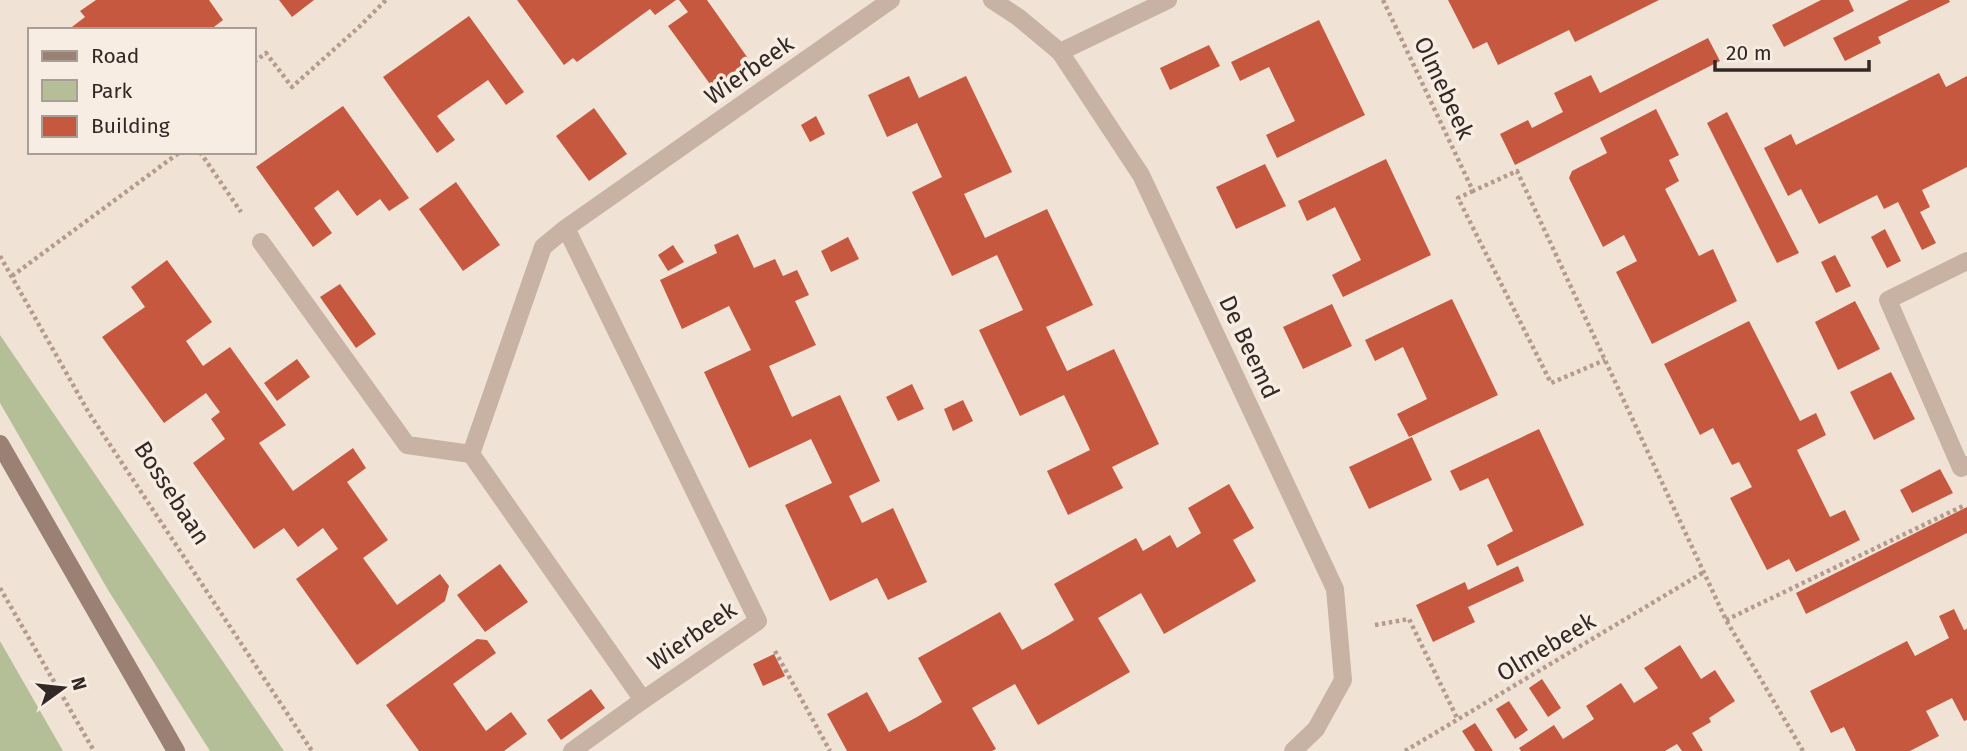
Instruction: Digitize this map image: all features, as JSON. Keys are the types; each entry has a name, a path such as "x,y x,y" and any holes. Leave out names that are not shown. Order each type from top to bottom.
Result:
{"street":[{"name":"Wierbeek","path":"566,228 758,621 643,700 471,453 543,247 566,228 891,0"},
{"name":"De Beemd","path":"992,0 1018,17 1060,52 1141,175 1335,589 1343,680 1316,729 1293,751"},
{"path":"1060,52 1168,0"},
{"path":"261,242 407,445 471,453"},
{"path":"1967,261 1888,300 1961,468 1967,465"},
{"path":"0,444 176,751"},
{"path":"572,751 643,700"}],"path":[{"path":"256,60 266,53 292,87 386,0"},
{"name":"Olmebeek","path":"1383,0 1473,191"},
{"path":"12,276 177,154"},
{"path":"201,154 261,242"},
{"path":"1605,360 1551,383 1458,198 1517,171 1704,572 1726,620 1803,751"},
{"name":"Bossebaan","path":"0,256 89,413 312,751"},
{"path":"1726,620 1967,504"},
{"name":"Olmebeek","path":"1405,751 1704,572"},
{"path":"0,588 93,751"},
{"path":"1339,630 1409,619 1458,720"},
{"path":"758,621 830,751"}],"green space":[{"path":"0,335 284,751 210,751 108,590 0,403"},
{"path":"0,641 63,751 0,751"}],"building":[{"path":"96,0 209,0 223,20 213,28 71,28 85,17 80,11"},
{"path":"279,0 314,0 292,17"},
{"path":"517,0 676,0 655,15 650,9 577,62 573,58 564,65"},
{"path":"679,0 707,0 752,64 715,91 668,26 688,12"},
{"path":"1448,0 1659,0 1575,42 1569,30 1498,65 1487,42 1473,49"},
{"path":"1821,0 1849,0 1854,11 1784,47 1772,25"},
{"path":"1909,0 1950,2 1878,37 1881,43 1845,61 1833,38"},
{"path":"469,16 524,92 506,105 488,80 437,116 455,140 437,153 383,77"},
{"path":"1319,20 1365,115 1277,158 1266,135 1295,121 1269,67 1240,81 1231,62"},
{"path":"1708,38 1720,61 1515,165 1500,134 1528,120 1532,128 1563,112 1554,93 1591,75 1600,93"},
{"path":"1209,45 1220,66 1170,90 1160,68"},
{"path":"1939,73 1946,87 1967,76 1967,167 1922,190 1930,207 1920,212 1936,243 1922,250 1898,202 1884,209 1877,195 1819,224 1801,189 1788,196 1764,148 1791,134 1796,145"},
{"path":"909,76 919,98 966,76 1012,172 964,194 985,238 1047,209 1093,305 1046,327 1067,371 1114,349 1159,444 1112,467 1123,488 1068,515 1047,471 1090,450 1078,424 1064,395 1020,416 979,330 1023,310 997,255 952,276 912,192 942,177 917,123 887,137 868,95"},
{"path":"343,106 409,198 389,211 380,199 357,216 338,190 314,208 332,233 313,247 256,167"},
{"path":"594,108 627,154 589,181 556,136"},
{"path":"1656,109 1679,155 1669,160 1679,181 1665,189 1699,256 1713,249 1737,301 1652,344 1616,272 1637,261 1624,235 1603,247 1569,178 1572,171 1607,153 1600,138"},
{"path":"1727,112 1799,253 1777,263 1707,123"},
{"path":"816,116 825,134 810,142 801,125"},
{"path":"1386,159 1431,255 1343,297 1332,275 1361,260 1335,207 1307,221 1298,201"},
{"path":"1265,164 1286,206 1236,229 1216,187"},
{"path":"456,182 500,245 463,271 419,209"},
{"path":"1885,229 1901,261 1887,268 1871,237"},
{"path":"738,234 754,268 775,259 783,276 797,270 809,295 795,301 816,345 769,366 792,417 840,395 880,481 849,496 862,523 893,508 927,582 888,600 877,578 830,601 785,505 832,483 811,439 749,468 704,372 751,350 729,306 682,329 660,280 717,253 714,245"},
{"path":"848,237 859,259 831,272 821,251"},
{"path":"673,245 684,262 668,271 658,255"},
{"path":"1835,255 1851,286 1836,293 1821,262"},
{"path":"167,260 212,322 186,341 203,366 230,347 286,425 259,443 293,491 353,448 366,468 347,482 388,540 363,558 397,605 440,574 449,586 445,601 357,665 296,579 338,549 323,528 298,547 284,528 254,549 193,463 225,439 211,419 220,412 206,393 164,423 102,337 145,307 131,287"},
{"path":"340,284 376,334 356,348 320,297"},
{"path":"1452,299 1498,395 1409,437 1397,414 1427,399 1403,347 1375,361 1365,340"},
{"path":"1855,301 1880,349 1838,370 1815,322"},
{"path":"1332,304 1352,346 1303,369 1283,327"},
{"path":"1749,321 1800,421 1816,413 1826,435 1797,450 1830,517 1845,510 1860,540 1796,572 1789,559 1767,570 1730,498 1752,487 1739,462 1732,465 1713,428 1700,435 1664,364"},
{"path":"297,359 310,377 277,401 264,383"},
{"path":"1891,372 1915,419 1874,440 1850,392"},
{"path":"912,384 924,409 898,421 886,397"},
{"path":"963,400 973,421 953,431 944,409"},
{"path":"1539,429 1584,525 1497,566 1487,545 1513,531 1488,478 1460,491 1450,471"},
{"path":"1412,437 1432,480 1369,509 1349,467"},
{"path":"1940,469 1953,493 1912,513 1900,490"},
{"path":"1229,484 1254,528 1233,540 1256,581 1164,634 1141,593 1098,618 1130,672 1038,725 1015,684 972,708 996,749 992,751 847,751 827,714 867,692 889,732 917,717 942,702 918,658 1000,612 1022,650 1049,635 1074,620 1054,584 1136,538 1143,551 1170,535 1177,548 1201,533 1188,508"},
{"path":"1967,507 1967,533 1806,614 1796,593"},
{"path":"500,564 528,602 485,632 457,595"},
{"path":"1518,566 1524,581 1468,607 1475,622 1433,642 1416,605 1465,582 1468,590"},
{"path":"1954,609 1964,630 1967,629 1967,720 1964,721 1952,698 1926,711 1939,736 1910,751 1856,751 1844,727 1831,733 1810,691 1907,641 1915,656 1949,638 1939,616"},
{"path":"477,639 487,640 496,653 453,684 486,731 511,712 527,734 504,751 419,751 386,705"},
{"path":"1680,645 1701,679 1715,670 1735,701 1709,718 1711,722 1692,733 1703,751 1682,751 1677,744 1665,751 1521,751 1519,748 1554,725 1563,739 1594,719 1586,706 1621,683 1634,703 1658,688 1644,668"},
{"path":"774,654 785,676 763,686 753,664"},
{"path":"1542,679 1561,708 1548,717 1529,688"},
{"path":"591,689 605,708 561,740 547,720"},
{"path":"1509,701 1528,730 1515,739 1496,709"},
{"path":"1475,723 1493,751 1475,751 1462,731"}]}
